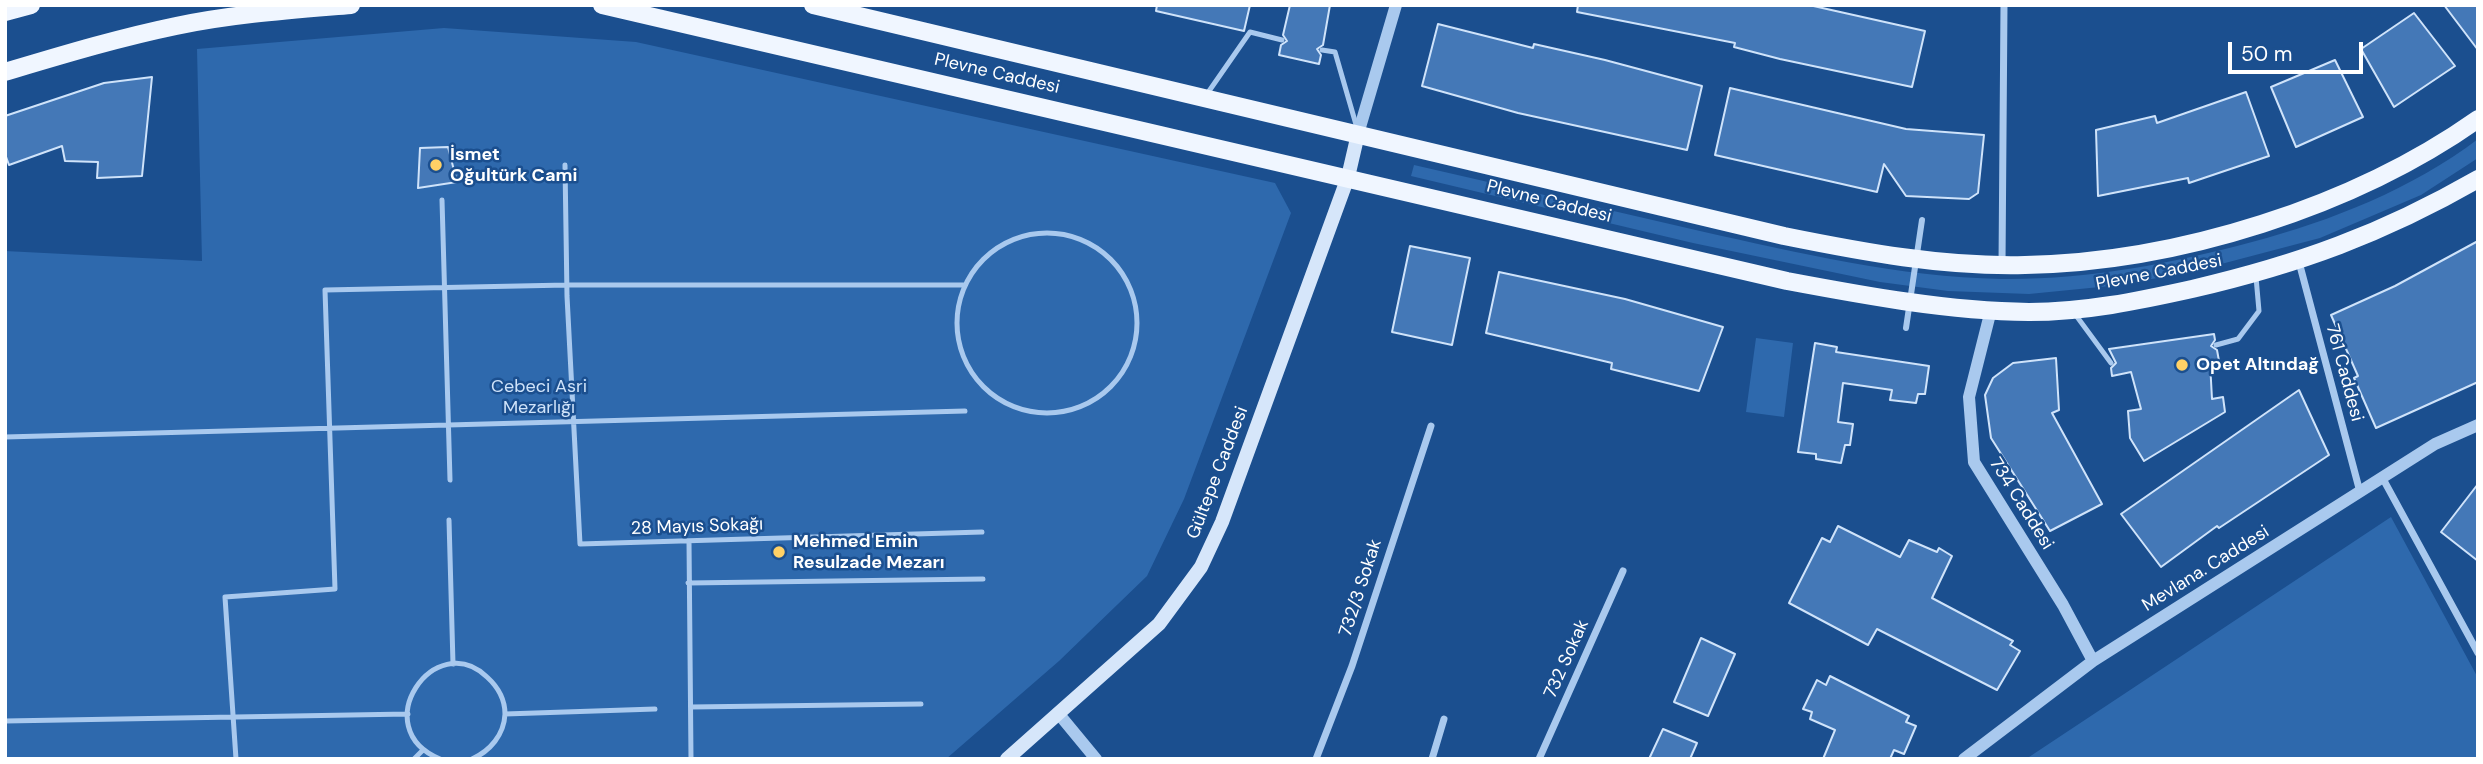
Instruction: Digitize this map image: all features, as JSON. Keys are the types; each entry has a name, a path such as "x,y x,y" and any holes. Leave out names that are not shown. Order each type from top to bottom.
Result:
{"main road":[{"path":"5,12 31,5"},
{"path":"5,72 123,37 178,25 267,12 351,5"},
{"name":"Plevne Caddesi","path":"602,5 1787,281 1873,297 1991,310 2071,309 2124,304 2256,274 2298,262 2367,236 2478,179"},
{"name":"Plevne Caddesi","path":"813,5 1796,238 1872,254 1944,263 2002,265 2092,261 2194,242 2266,222 2369,184 2423,155 2478,119"},
{"name":"Gültepe Caddesi","path":"1007,759 1159,624 1201,567 1223,522 1348,177 1358,134"}],"street":[{"path":"1358,134 1396,5"},
{"path":"2002,265 2004,5"},
{"path":"1906,328 1922,220"},
{"name":"761 Caddesi","path":"2298,262 2360,492"},
{"name":"734 Caddesi","path":"1991,310 1969,397 1974,462 2063,606 2093,661"},
{"name":"Mevlana. Caddesi","path":"1964,759 2093,661 2435,444 2478,425"},
{"name":"732/3 Sokak","path":"1316,759 1352,666 1431,426"},
{"path":"2382,477 2478,653"},
{"name":"732 Sokak","path":"1539,759 1623,571"},
{"path":"1058,713 1096,759"},
{"path":"1432,759 1444,719"}],"lane":[{"path":"1205,97 1250,32 1282,40"},
{"path":"1322,50 1335,52 1358,134"},
{"path":"565,165 567,285 575,422"},
{"path":"442,200 450,480"},
{"path":"1051,232 1080,238 1105,252 1124,274 1136,301 1138,331 1130,362 1112,387 1087,405 1057,414 1026,411 997,399 974,378 960,350 956,321 965,285 974,268 996,247 1022,235 1051,232"},
{"path":"2216,345 2238,339 2259,311 2256,274"},
{"path":"236,759 225,597 335,589 325,290 567,285 965,285"},
{"path":"2071,309 2110,363"},
{"path":"5,437 965,411"},
{"name":"28 Mayıs Sokağı","path":"575,422 580,544 982,532"},
{"path":"449,520 453,664"},
{"path":"689,541 691,759"},
{"path":"688,583 984,579"},
{"path":"440,759 424,750 413,737 408,714 413,690 423,677 437,668 453,664 469,666 484,673 499,691 505,714 502,730 494,743 472,759"},
{"path":"691,707 921,704"},
{"path":"505,714 655,709"},
{"path":"5,721 408,714"},
{"path":"414,759 424,750"}],"green space":[{"name":"Cebeci Asri Mezarlığı","path":"444,28 636,42 1275,183 1291,213 1184,499 1147,576 1059,661 946,759 5,759 5,251 202,261 197,49"},
{"path":"2478,139 2478,158 2421,195 2320,238 2187,273 2110,286 2029,294 1948,291 1880,282 1693,243 1411,176 1414,165 1700,231 1887,269 1963,277 2033,279 2096,274 2159,264 2282,234 2341,213 2398,188 2453,157"},
{"path":"1756,338 1793,343 1784,417 1746,412"},
{"path":"2391,517 2478,678 2478,759 2026,759"}],"building":[{"path":"1157,5 1250,5 1244,31 1156,11"},
{"path":"1290,5 1330,5 1323,45 1317,49 1321,55 1319,64 1279,55 1281,45 1287,41 1283,35"},
{"path":"1578,5 1809,5 1925,31 1912,87 1780,59 1734,47 1735,43 1577,12"},
{"path":"2444,5 2478,5 2478,50"},
{"path":"2414,13 2455,66 2394,107 2361,49"},
{"path":"1438,24 1533,48 1534,44 1605,60 1702,86 1687,150 1518,113 1422,86"},
{"path":"2335,60 2363,117 2296,147 2271,87"},
{"path":"152,77 142,176 97,178 98,162 65,161 62,146 9,165 5,154 5,116 104,83"},
{"path":"1730,88 1906,129 1984,135 1978,193 1969,199 1906,196 1884,164 1877,192 1715,155"},
{"path":"2246,92 2269,156 2189,183 2188,178 2098,196 2096,130 2155,116 2157,123"},
{"name":"İsmet Oğultürk Cami","path":"448,147 457,182 418,188 420,148"},
{"path":"2478,241 2478,382 2376,428 2354,378 2358,376 2331,315 2395,286"},
{"path":"1410,246 1470,258 1452,345 1392,332"},
{"path":"1499,272 1625,299 1723,327 1699,391 1611,369 1612,363 1486,333"},
{"path":"2214,334 2215,340 2211,346 2217,350 2219,361 2210,362 2212,399 2223,397 2225,412 2144,461 2130,438 2128,411 2141,409 2131,372 2112,376 2111,368 2116,363 2109,349"},
{"path":"1815,343 1837,347 1836,352 1929,366 1925,394 1918,394 1916,403 1890,400 1892,390 1843,383 1838,422 1853,424 1850,445 1845,445 1841,463 1816,459 1816,454 1798,452"},
{"path":"2056,358 2059,410 2052,413 2102,504 2050,531 1991,438 1985,395 1993,378 2013,363"},
{"path":"2299,390 2329,455 2219,528 2217,526 2161,567 2121,514"},
{"path":"2478,484 2478,561 2441,532"},
{"path":"1838,526 1900,557 1909,540 1937,552 1939,548 1952,556 1932,598 2013,641 2010,645 2020,651 1997,690 1877,629 1868,645 1789,603 1822,538 1830,542"},
{"path":"1701,638 1735,654 1708,716 1674,702"},
{"path":"1830,676 1909,716 1906,722 1916,726 1904,754 1894,750 1890,759 1823,759 1835,730 1810,719 1812,712 1803,709 1817,680 1826,685"},
{"path":"1663,729 1697,743 1690,759 1649,759"}],"place":[{"name":"İsmet Oğultürk Cami","path":"436,165"},
{"name":"Opet Altındağ","path":"2182,365"},
{"name":"Mehmed Emin Resulzade Mezarı","path":"779,552"}]}
